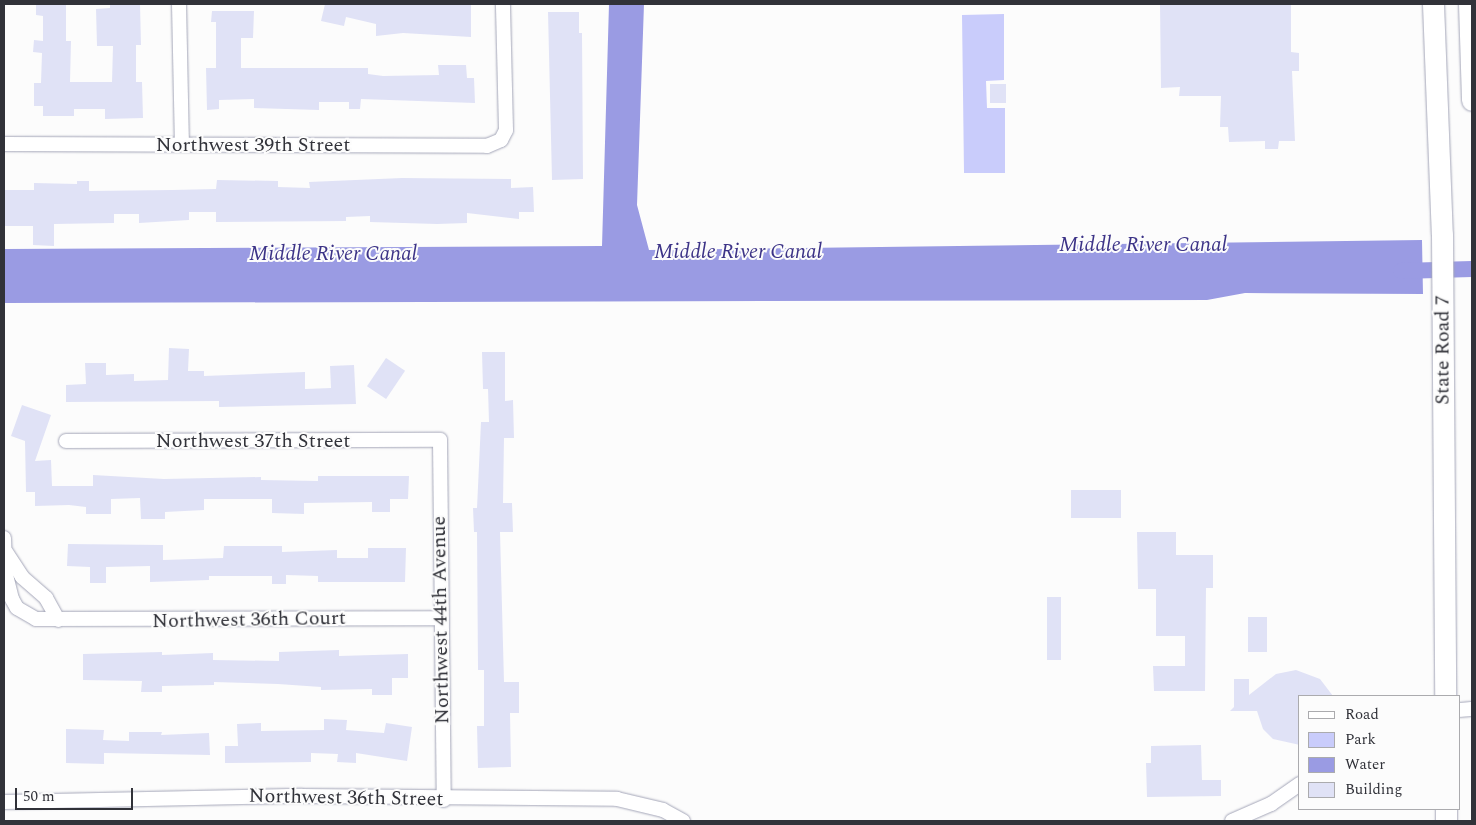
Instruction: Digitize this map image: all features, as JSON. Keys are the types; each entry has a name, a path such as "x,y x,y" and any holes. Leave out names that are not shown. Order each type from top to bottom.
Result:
{"main road":[{"name":"State Road 7","path":"1433,4 1442,234 1445,695"},
{"path":"1469,4 1472,100"}],"street":[{"path":"179,4 182,144"},
{"name":"Northwest 39th Street","path":"4,144 487,146 501,140 506,130 503,4"},
{"name":"Northwest 37th Street","path":"66,441 440,440"},
{"name":"Northwest 44th Avenue","path":"440,440 440,618 444,800"},
{"path":"5,545 29,585 46,598 58,620"},
{"path":"5,545 5,571 12,599"},
{"path":"12,599 18,588 29,585"},
{"name":"Northwest 36th Court","path":"12,599 25,614 36,619 58,620 440,618"},
{"path":"1232,821 1271,804 1298,785"},
{"name":"Northwest 36th Street","path":"4,802 302,796 444,800 617,799 663,810 683,821"}],"green space":[{"path":"1004,14 1004,80 986,81 987,108 1005,108 1005,173 964,173 962,15"}],"water":[{"path":"609,4 644,4 637,205 649,250 1422,240 1423,294 1245,293 1207,300 4,303 4,249 602,246"}],"building":[{"path":"36,4 66,4 66,41 71,41 70,82 112,82 113,46 97,46 96,9 110,8 110,4 140,4 141,45 136,45 136,82 142,82 143,118 105,119 105,109 74,109 74,116 43,116 43,106 34,106 34,83 41,83 42,53 33,52 34,40 43,41 43,16 36,15"},
{"path":"325,4 471,4 471,37 403,33 376,36 376,24 346,17 344,26 321,21"},
{"path":"1160,4 1291,4 1291,52 1299,53 1299,71 1292,71 1295,141 1279,141 1278,149 1265,149 1265,141 1229,142 1228,127 1220,127 1221,96 1179,96 1180,87 1161,88"},
{"path":"212,11 254,11 253,38 241,38 241,68 368,68 368,74 383,76 439,75 438,65 466,65 467,78 474,78 475,103 361,99 360,109 349,109 349,102 319,102 319,110 254,108 254,99 219,100 219,109 207,110 206,68 216,68 216,22 211,22"},
{"path":"548,12 579,12 579,33 582,33 583,179 552,180"},
{"path":"990,84 1006,84 1006,103 990,103"},
{"path":"402,178 511,179 511,188 533,187 534,212 519,212 519,219 467,213 467,223 437,224 370,222 370,216 346,217 346,221 216,222 216,212 189,212 189,220 139,223 139,214 114,214 114,223 54,224 54,246 33,245 33,226 4,226 4,190 34,190 34,183 77,184 77,181 89,181 89,191 172,190 216,189 217,180 278,181 278,187 310,188 309,182"},
{"path":"169,348 189,349 188,371 204,371 204,376 305,372 305,389 331,388 330,366 354,365 356,404 219,407 219,401 66,402 66,385 86,384 85,363 106,363 106,375 134,374 134,381 168,380"},
{"path":"482,352 505,352 505,401 513,400 514,438 504,438 503,503 512,503 513,532 500,532 504,682 519,682 519,713 510,713 511,767 478,768 477,726 484,726 484,670 478,670 477,532 474,532 473,508 477,508 481,422 489,422 488,389 483,389"},
{"path":"386,358 405,371 386,399 367,386"},
{"path":"22,405 51,415 35,461 51,460 52,486 93,486 93,475 164,479 261,477 261,480 318,481 318,476 409,476 408,499 390,499 390,512 372,512 372,502 304,503 304,514 272,513 272,499 204,499 204,510 165,512 165,519 141,519 140,498 111,499 111,514 86,514 86,507 69,505 35,506 35,492 26,492 25,441 11,436"},
{"path":"1071,490 1121,490 1121,518 1071,518"},
{"path":"1137,532 1176,532 1176,555 1213,555 1213,588 1206,588 1205,691 1154,691 1153,666 1185,666 1185,636 1156,636 1156,589 1138,589"},
{"path":"68,544 163,545 163,560 223,558 224,546 282,546 282,552 337,550 337,558 368,558 368,548 406,548 405,582 318,582 318,576 286,575 286,584 272,584 272,576 209,576 209,580 150,582 150,566 106,567 106,583 90,583 90,567 67,566"},
{"path":"1047,597 1061,597 1061,660 1047,660"},
{"path":"1248,617 1267,617 1267,652 1248,652"},
{"path":"339,650 339,656 408,654 408,678 392,678 392,695 372,695 372,689 321,690 321,687 214,682 214,685 162,686 162,692 141,692 142,681 83,680 83,654 162,652 162,655 213,653 213,660 279,661 279,652"},
{"path":"1296,670 1320,679 1332,695 1298,695 1298,745 1273,739 1263,729 1257,711 1230,711 1234,707 1234,679 1249,679 1249,695 1276,674"},
{"path":"324,719 347,720 346,730 384,733 386,723 412,727 407,761 356,753 356,763 337,762 338,754 311,753 311,762 225,763 225,746 238,746 237,724 261,723 261,731 324,730"},
{"path":"66,729 104,730 103,740 129,741 129,732 162,732 161,735 209,733 210,755 104,753 104,764 66,763"},
{"path":"1201,745 1202,780 1221,780 1221,796 1147,797 1146,763 1151,763 1151,746"}],"waterway":[{"name":"Middle River Canal","path":"1401,271 1472,269"}]}
